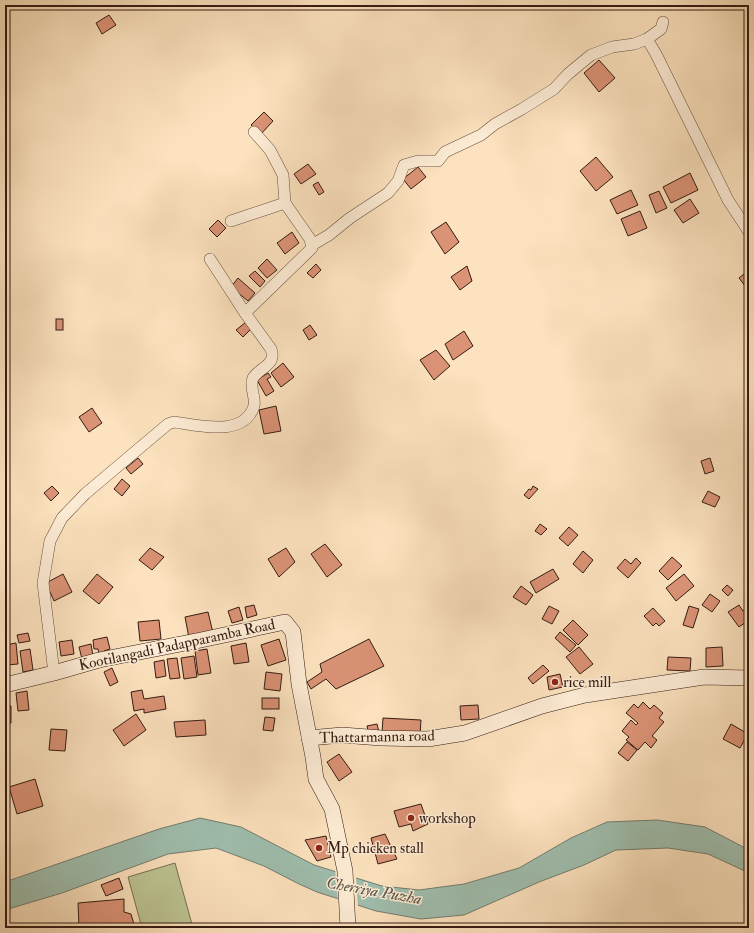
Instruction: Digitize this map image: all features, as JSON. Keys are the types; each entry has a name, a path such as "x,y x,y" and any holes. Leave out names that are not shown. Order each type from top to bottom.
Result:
{"main road":[{"name":"Kootilangadi Padapparamba Road","path":"5,685 99,660 285,622 293,632 299,684 316,779 332,809 345,871 348,921"},
{"name":"Thattarmanna road","path":"309,738 342,735 428,739 465,732 542,706 584,695 704,677 749,678"}],"street":[{"path":"245,313 312,248 312,245 329,235 350,218 388,193 398,181 404,165 418,161 438,161 446,152 481,135 495,124 522,110 554,89 568,74 591,55 612,47 634,44 647,39 661,29 663,22"},
{"path":"647,39 656,54 728,200 749,232"},
{"path":"254,132 270,150 283,175 285,204 310,239 312,245"},
{"path":"231,221 285,204"},
{"path":"54,673 43,583 50,541 62,518 85,494 168,424 174,422 212,428 232,426 247,419 252,411 254,403 251,385 252,380 256,374 271,361 273,354 271,349 245,313 210,259"}],"green space":[{"path":"175,863 193,928 142,928 128,877"}],"water":[{"name":"Cherriya Puzha","path":"200,818 241,827 314,865 382,886 419,890 464,884 519,868 571,838 607,822 657,820 705,827 749,850 749,873 708,854 668,848 616,850 584,865 539,882 464,915 421,919 376,911 317,892 264,866 216,848 168,854 62,893 5,910 5,882 159,829"}],"pier":[{"path":"335,869 356,875 358,907 338,901"}],"building":[{"path":"109,15 116,25 102,34 96,23"},
{"path":"599,60 615,78 599,92 584,73"},
{"path":"264,112 273,121 261,134 251,125"},
{"path":"596,157 613,177 596,191 580,171"},
{"path":"308,164 316,174 301,184 294,174"},
{"path":"418,167 426,177 411,189 403,179"},
{"path":"690,173 698,190 671,203 663,187"},
{"path":"318,182 324,192 319,195 313,185"},
{"path":"631,190 638,205 617,214 610,200"},
{"path":"659,191 667,208 656,213 649,195"},
{"path":"690,199 699,213 683,223 674,210"},
{"path":"640,211 647,228 628,236 621,219"},
{"path":"218,220 226,228 217,237 209,229"},
{"path":"446,222 459,242 445,254 431,232"},
{"path":"292,232 299,243 285,254 277,243"},
{"path":"267,259 277,270 267,278 258,268"},
{"path":"316,264 321,270 313,278 307,273"},
{"path":"467,266 472,281 460,290 451,277"},
{"path":"749,270 749,291 739,278"},
{"path":"255,271 265,281 260,287 249,276"},
{"path":"238,278 255,293 248,301 231,287"},
{"path":"56,319 63,319 63,330 56,330"},
{"path":"246,322 252,328 243,337 236,330"},
{"path":"310,325 317,335 309,340 303,330"},
{"path":"464,331 473,346 453,360 445,344"},
{"path":"436,350 450,366 434,380 420,360"},
{"path":"283,363 294,377 281,387 271,373"},
{"path":"268,373 271,377 267,379 274,391 266,396 257,380"},
{"path":"276,406 281,431 264,434 259,410"},
{"path":"92,408 102,423 89,432 79,417"},
{"path":"138,458 143,464 131,474 126,468"},
{"path":"710,458 714,471 705,474 701,461"},
{"path":"122,479 130,486 122,496 114,489"},
{"path":"52,486 59,493 51,501 44,493"},
{"path":"533,486 538,489 529,499 524,495 529,489 531,490"},
{"path":"708,491 720,497 715,507 702,502"},
{"path":"540,524 547,529 541,535 535,531"},
{"path":"569,527 578,535 568,546 559,538"},
{"path":"325,544 342,565 327,577 311,554"},
{"path":"150,548 164,557 152,570 139,560"},
{"path":"286,548 295,562 279,577 268,559"},
{"path":"583,551 593,560 583,573 573,564"},
{"path":"672,557 682,566 668,580 659,571"},
{"path":"636,558 641,563 628,578 617,568 625,559 631,564"},
{"path":"553,569 559,579 536,593 530,582"},
{"path":"63,574 72,592 54,601 46,583"},
{"path":"97,574 113,587 99,604 83,591"},
{"path":"684,574 694,586 676,601 666,588"},
{"path":"727,585 733,590 728,596 722,590"},
{"path":"521,586 533,595 526,605 513,597"},
{"path":"710,594 720,601 712,612 702,605"},
{"path":"254,605 257,615 247,618 245,607"},
{"path":"739,605 743,611 748,608 749,609 749,620 739,627 728,612"},
{"path":"549,606 559,611 552,624 542,619"},
{"path":"689,606 699,609 693,628 683,625"},
{"path":"239,607 243,620 232,623 228,611"},
{"path":"653,608 665,621 659,626 656,623 653,626 644,616"},
{"path":"208,612 213,633 189,638 185,617"},
{"path":"159,620 161,639 140,641 138,622"},
{"path":"573,620 588,635 578,645 563,630"},
{"path":"560,632 576,645 570,652 555,638"},
{"path":"28,633 30,641 19,643 17,635"},
{"path":"107,637 110,649 99,654 98,649 94,649 93,640"},
{"path":"279,639 286,660 268,666 261,645"},
{"path":"369,639 384,666 336,689 326,679 311,689 307,682 322,672 320,664"},
{"path":"72,640 74,654 61,656 59,642"},
{"path":"16,643 18,664 7,665 5,645"},
{"path":"246,643 249,662 234,664 231,646"},
{"path":"91,644 93,656 82,659 79,647"},
{"path":"579,647 593,664 580,674 566,657"},
{"path":"722,647 723,666 706,667 706,648"},
{"path":"30,649 33,670 23,672 20,651"},
{"path":"207,649 211,673 198,675 195,651"},
{"path":"194,656 197,677 184,679 181,658"},
{"path":"668,657 691,658 690,671 667,670"},
{"path":"177,658 180,678 170,679 167,659"},
{"path":"164,660 166,676 156,678 154,662"},
{"path":"543,665 549,671 533,684 528,678"},
{"path":"112,668 118,682 110,686 104,672"},
{"path":"266,672 282,674 280,691 264,689"},
{"name":"rice mill","path":"560,674 563,687 549,690 547,677"},
{"path":"142,690 144,699 164,696 166,709 144,713 144,709 134,711 131,692"},
{"path":"27,691 29,710 18,711 16,693"},
{"path":"262,698 279,698 279,709 262,709"},
{"path":"643,702 650,709 654,705 663,713 659,718 664,722 652,736 657,740 651,748 645,742 638,750 626,740 629,737 622,731 631,720 636,725 638,723 626,713 634,704 638,708"},
{"path":"478,705 479,719 461,720 460,706"},
{"path":"5,706 11,706 11,723 5,724"},
{"path":"136,714 146,730 124,746 113,730"},
{"path":"265,717 275,718 273,731 263,730"},
{"path":"383,718 421,720 420,735 382,733"},
{"path":"205,720 206,735 176,737 174,722"},
{"path":"377,724 379,732 369,734 367,726"},
{"path":"731,724 748,734 740,748 723,739"},
{"path":"51,729 67,730 65,751 49,750"},
{"path":"627,742 637,750 628,761 618,753"},
{"path":"339,754 352,772 339,781 327,762"},
{"path":"35,779 43,806 17,814 9,787"},
{"name":"workshop","path":"421,804 428,824 413,831 411,824 399,827 394,811"},
{"path":"385,834 397,859 378,864 371,838"},
{"name":"Mp chicken stall","path":"326,836 331,857 317,861 305,840"},
{"path":"119,878 123,889 106,896 101,885"},
{"path":"124,899 124,912 131,914 135,928 79,928 78,903"}],"place":[{"name":"rice mill","path":"555,682"},
{"name":"workshop","path":"411,818"},
{"name":"Mp chicken stall","path":"319,848"}]}
